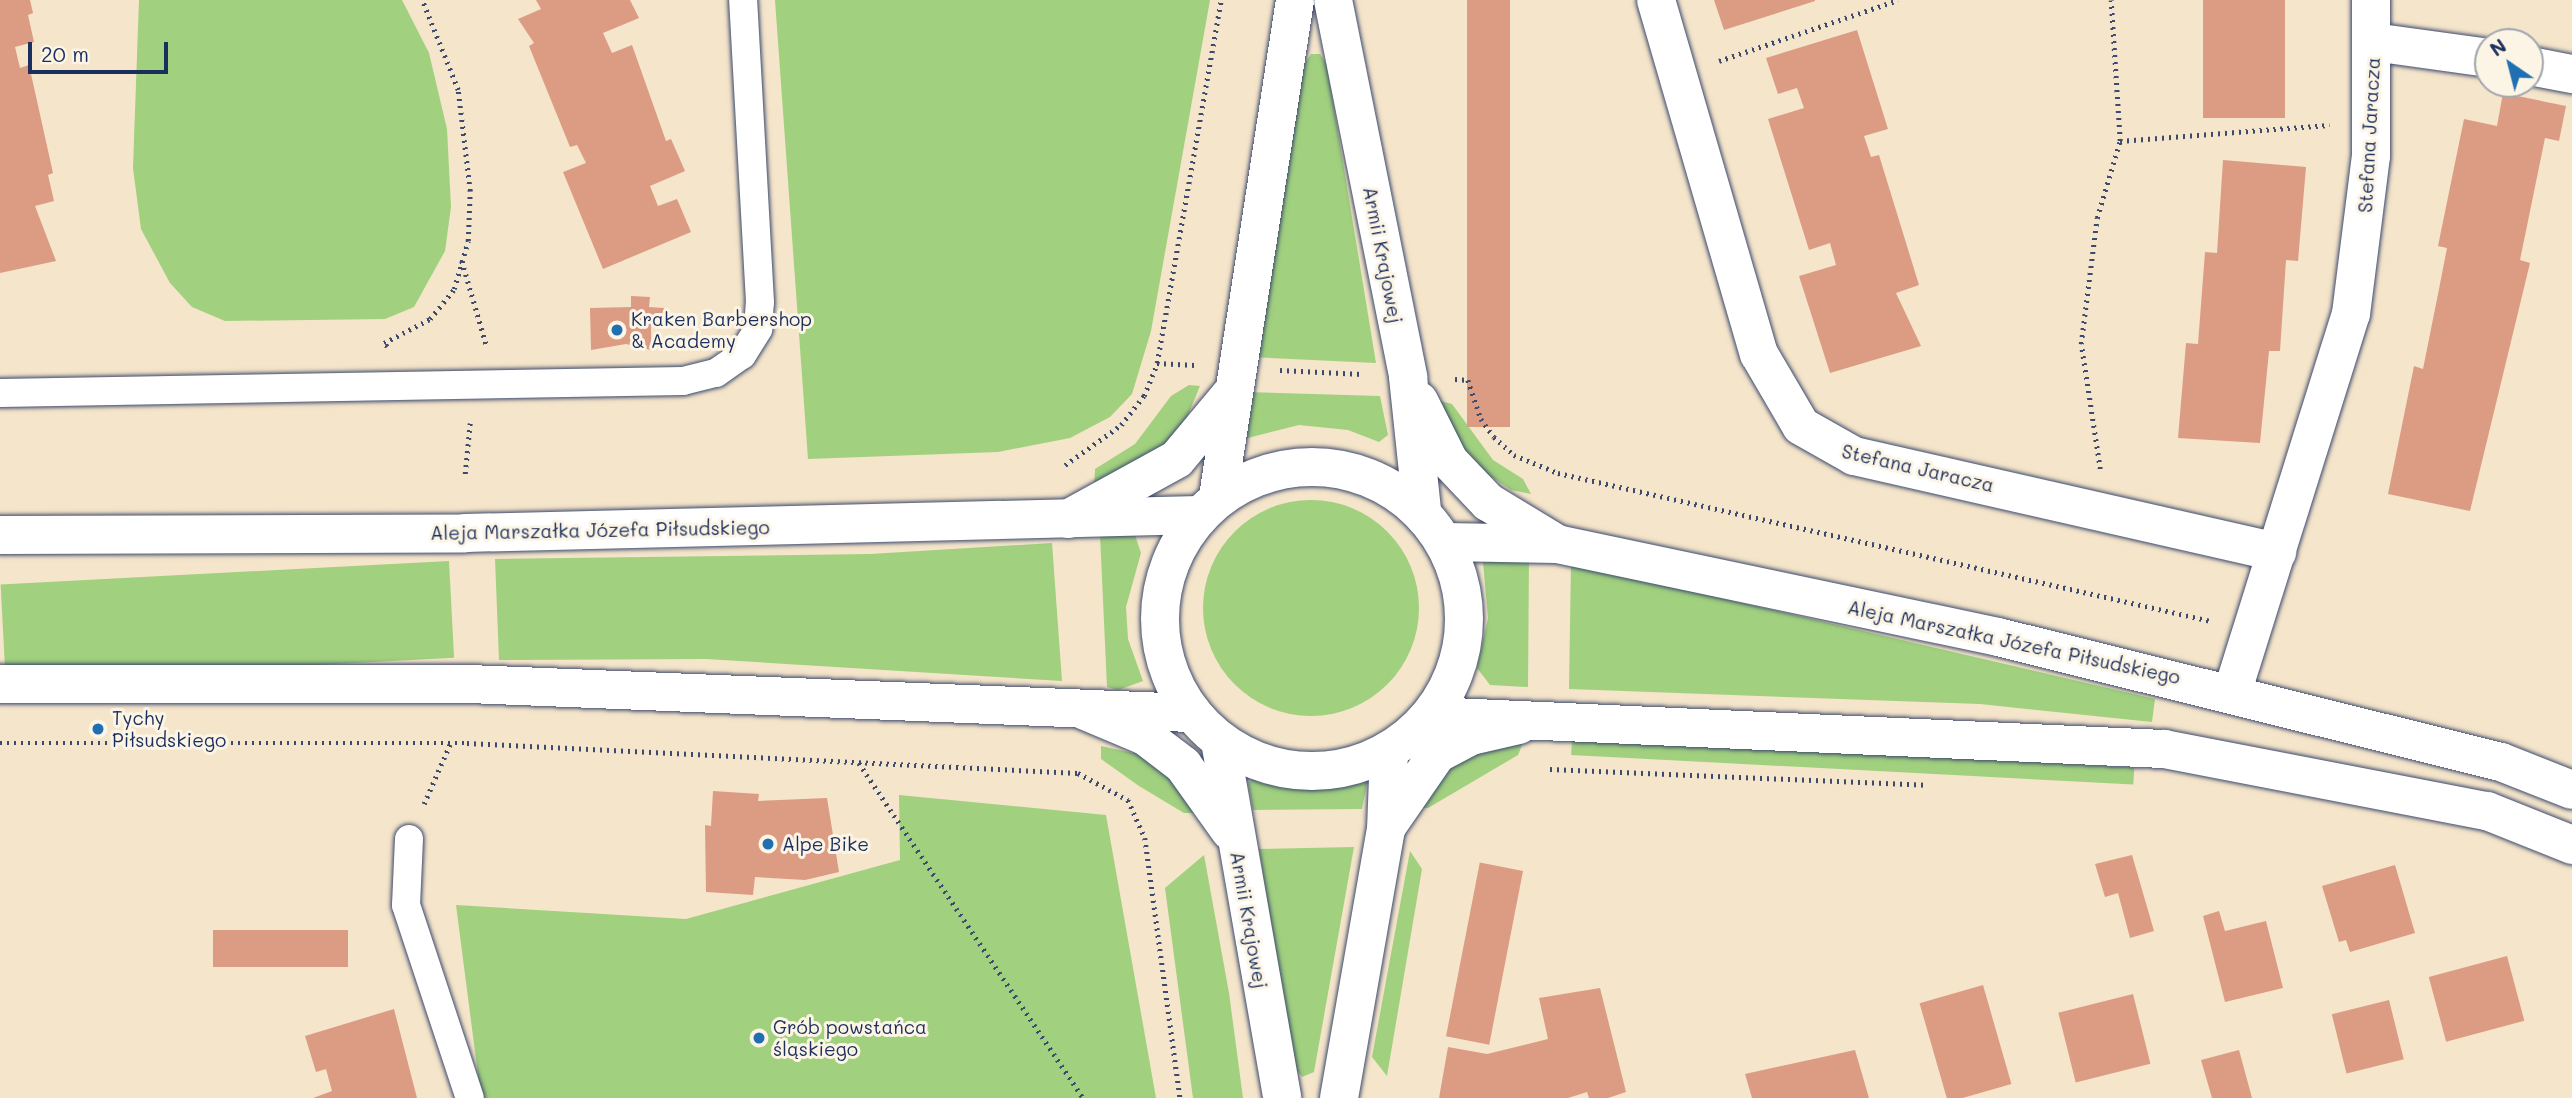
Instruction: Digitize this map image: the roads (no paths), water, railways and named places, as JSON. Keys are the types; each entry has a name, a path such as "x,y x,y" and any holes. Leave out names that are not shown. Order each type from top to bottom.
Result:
{"main road":[{"path":"1209,506 1234,380 1295,0"},
{"name":"Armii Krajowej","path":"1333,0 1408,377 1422,511"},
{"name":"Stefana Jaracza","path":"1657,0 1759,354 1801,426 1854,456 2277,552"},
{"name":"Stefana Jaracza","path":"2233,690 2336,374 2355,294 2371,156 2371,0"},
{"name":"Stefana Jaracza","path":"2373,42 2474,56"},
{"path":"2544,69 2572,74"},
{"path":"1408,377 1449,461 1488,502 1557,544"},
{"path":"1066,520 1177,459 1234,380"},
{"path":"1311,466 1345,468 1386,484 1422,511 1445,542 1462,585 1465,631 1455,676 1431,716 1389,751 1348,768 1303,771 1259,762 1220,741 1192,713 1170,676 1159,634 1161,591 1175,550 1209,506 1257,476 1311,466"},
{"name":"Aleja Marszałka Józefa Piłsudskiego","path":"0,535 479,533 1066,520 1209,506"},
{"name":"Aleja Marszałka Józefa Piłsudskiego","path":"1445,542 1557,544 2233,690 2501,762 2572,790"},
{"path":"0,684 469,684 1192,713"},
{"path":"1074,707 1145,736 1183,765 1233,835"},
{"path":"1431,716 1551,718 2164,750 2487,811 2572,845"},
{"path":"1385,830 1437,754 1471,736 1551,718"},
{"name":"Armii Krajowej","path":"1220,741 1233,835 1282,1098"},
{"path":"1339,1098 1385,830 1389,751"}],"lane":[{"path":"0,393 683,381 716,373 742,355 758,329 760,302 743,0"},
{"path":"409,839 406,905 470,1098"}],"place":[{"name":"Kraken Barbershop & Academy","path":"617,330"},
{"name":"Tychy Piłsudskiego","path":"98,729"},
{"name":"Alpe Bike","path":"768,844"},
{"name":"Grób powstańca śląskiego","path":"759,1038"}]}
